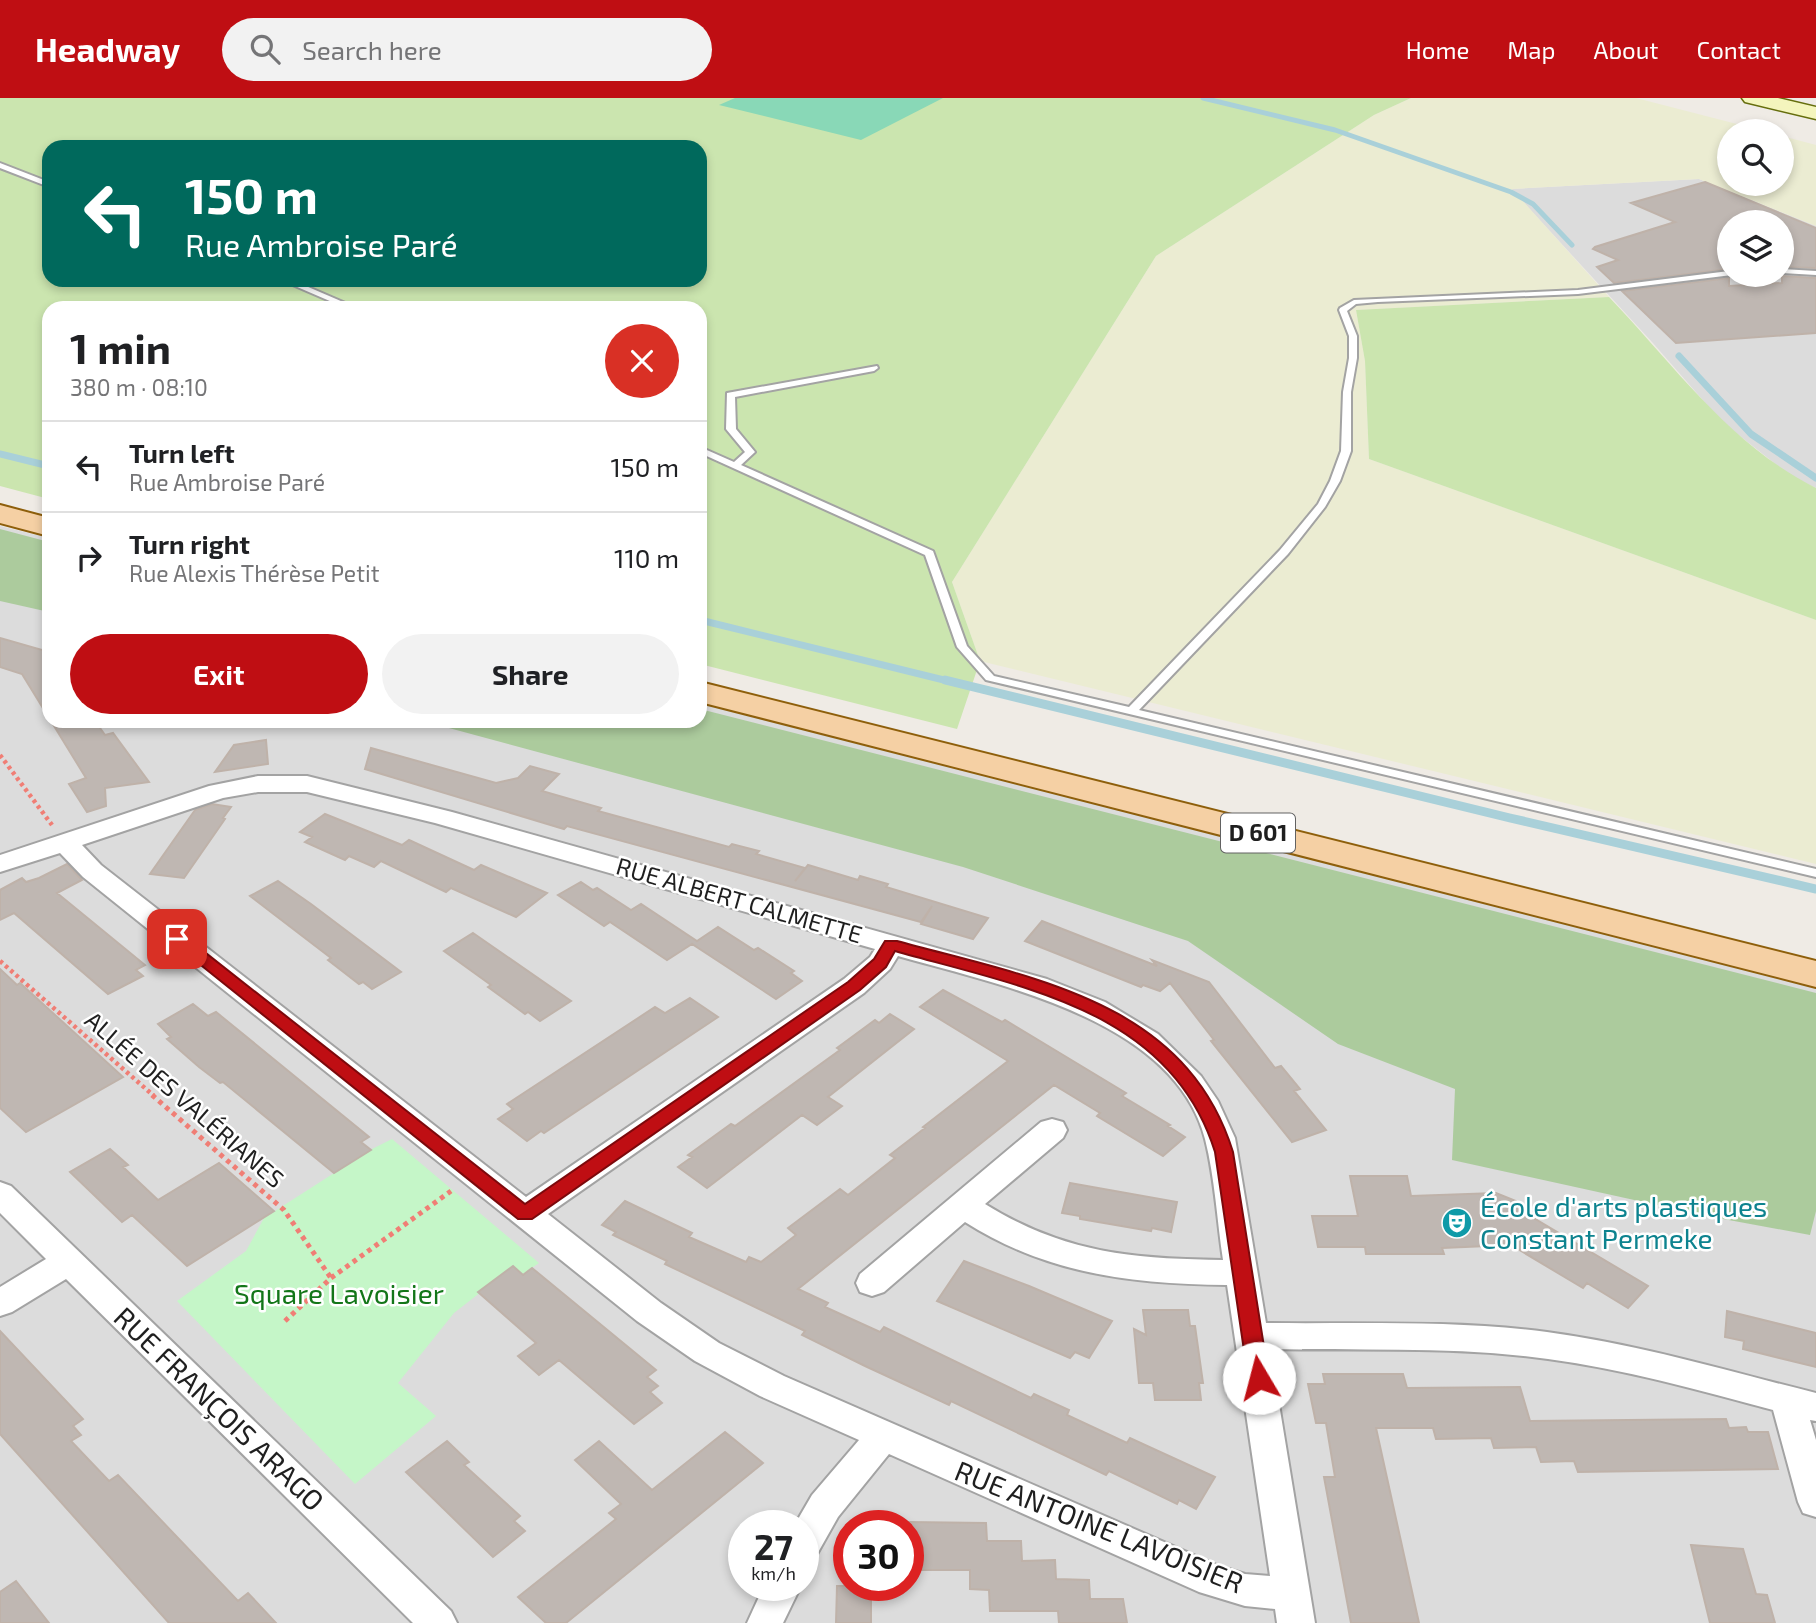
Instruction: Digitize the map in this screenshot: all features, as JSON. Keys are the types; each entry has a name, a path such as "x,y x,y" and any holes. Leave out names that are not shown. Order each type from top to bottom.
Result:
{"main road":[{"path":"1752,98 1816,113"},
{"path":"0,501 42,512"},
{"path":"0,514 42,525"},
{"name":"D 601","path":"707,679 1816,957"},
{"name":"D 601","path":"707,694 1816,974"}],"street":[{"name":"RUE ALBERT CALMETTE","path":"0,864 218,791 272,783 307,784 443,817 1037,986 1079,1000 1118,1020 1161,1050 1186,1076 1215,1123 1224,1152 1293,1608"},
{"path":"65,842 93,871 649,1312 698,1346 772,1386 882,1437 819,1517"},
{"path":"525,1214 854,986 880,963 891,944"},
{"path":"872,1283 1052,1130"},
{"name":"RUE FRANÇOIS ARAGO","path":"0,1194 438,1623"},
{"path":"962,1206 1031,1244 1122,1268 1159,1272 1243,1273"},
{"path":"0,1303 68,1262"},
{"path":"1252,1336 1469,1337 1548,1345 1633,1362 1801,1404 1816,1502"},
{"name":"RUE ANTOINE LAVOISIER","path":"882,1437 1212,1580 1293,1608"},
{"path":"765,1621 775,1601"}],"lane":[{"path":"0,165 42,182"},
{"path":"1794,272 1816,273"},
{"path":"1131,712 1284,552 1322,505 1335,481 1346,451 1347,392 1353,358 1353,335 1343,315 1345,307 1354,302 1370,300 1608,289 1717,275"},
{"path":"302,287 336,301"},
{"path":"736,465 750,453 731,429 730,396 874,368"},
{"path":"707,453 929,553 962,647 990,678 1816,873"}],"path":[{"path":"0,755 65,842"},
{"name":"ALLÉE DES VALÉRIANES","path":"0,961 284,1210 331,1278"},
{"path":"285,1321 331,1278 475,1175"}],"shaded area":[{"path":"1699,179 1717,186 1717,196 1741,196 1776,210 1717,210 1717,287 1794,287 1794,217 1816,226 1816,488 1791,476 1722,422 1511,189"},
{"path":"0,526 42,536 42,728 707,728 707,704 1816,986 1816,1623 0,1623"}],"green space":[{"path":"0,98 1411,98 1374,115 1156,256 952,582 980,661 957,729 707,666 707,301 42,301 42,497 0,486"},
{"path":"735,98 943,98 861,140 719,105"},
{"path":"1411,98 1636,98 1717,119 1717,186 1699,179 1512,189 1609,297 1356,310 1365,361 1369,459 1816,620 1816,864 980,661 952,582 1156,256 1374,115"},
{"path":"1794,139 1816,145 1816,226 1794,217 1794,210 1776,210 1741,196 1794,196"},
{"path":"1609,297 1730,427 1785,470 1816,488 1816,620 1369,459 1365,361 1356,310"},
{"path":"0,529 42,540 42,610 0,601"},
{"path":"707,711 1816,993 1816,1211 1810,1235 1707,1216 1452,1160 1455,1089 1338,1044 1188,941 963,867 449,728 707,728"},
{"name":"Square Lavoisier","path":"392,1139 539,1263 523,1274 513,1267 454,1313 398,1383 436,1416 355,1484 177,1301 246,1251 264,1218 370,1150"}],"building":[{"path":"1705,182 1717,187 1717,196 1739,196 1773,210 1717,210 1717,270 1614,283 1597,267 1618,260 1593,249 1595,247 1675,222 1631,203"},
{"path":"1794,219 1816,228 1816,268 1794,267"},
{"path":"1794,277 1816,278 1816,333 1676,343 1622,291 1717,279 1717,287 1794,287"},
{"path":"0,638 42,650 42,707 22,674 0,667"},
{"path":"55,728 100,728 105,735 113,733 149,782 105,788 106,806 87,812 69,784 86,778"},
{"path":"266,740 268,764 215,772 234,745"},
{"path":"371,748 496,783 518,778 530,766 559,774 542,791 601,808 598,811 729,847 732,844 759,851 756,854 805,868 795,881 808,865 858,880 860,876 888,884 886,887 988,918 973,939 921,924 932,906 921,922 567,826 564,829 365,769"},
{"path":"212,804 231,807 184,878 150,874 195,810"},
{"path":"325,814 402,845 409,840 474,870 481,865 547,893 516,917 451,888 446,892 381,861 374,867 349,856 345,860 305,842 312,837 300,832"},
{"path":"67,864 82,880 57,893 145,965 136,970 143,976 108,994 14,913 0,920 0,890 22,878 26,882 39,878"},
{"path":"278,881 401,972 372,989 363,982 359,984 328,960 331,958 250,896"},
{"path":"581,882 593,890 597,888 631,910 641,904 697,941 718,927 794,971 791,973 802,981 776,999 692,944 667,960 610,922 604,926 558,895"},
{"path":"1042,921 1157,966 1152,960 1209,982 1275,1068 1281,1066 1300,1089 1294,1091 1326,1130 1292,1142 1211,1041 1214,1040 1170,983 1160,991 1143,985 1141,987 1025,941"},
{"path":"473,933 571,1001 540,1021 528,1012 525,1014 444,951"},
{"path":"0,969 17,985 20,983 123,1077 26,1132 0,1108"},
{"path":"943,990 1002,1022 1005,1020 1126,1093 1122,1096 1185,1137 1163,1156 1097,1116 1100,1113 1054,1085 798,1289 828,1303 825,1307 880,1332 884,1327 1031,1398 1034,1394 1069,1410 1067,1415 1127,1443 1130,1438 1215,1477 1196,1509 1179,1500 1177,1504 1109,1471 1106,1475 951,1401 949,1405 865,1366 802,1335 805,1331 665,1264 667,1261 613,1235 616,1232 602,1225 625,1201 692,1233 689,1237 746,1262 749,1257 761,1262 796,1235 788,1228 840,1189 848,1195 895,1158 890,1155 925,1128 923,1127 1008,1061 920,1007"},
{"path":"690,998 718,1017 544,1133 541,1131 527,1141 498,1119 513,1109 507,1104 655,1007 665,1013"},
{"path":"193,1004 208,1016 216,1012 369,1137 361,1142 371,1150 334,1173 223,1082 220,1083 199,1067 167,1039 171,1037 158,1024"},
{"path":"890,1014 914,1029 828,1097 842,1106 817,1125 802,1115 707,1188 678,1167 692,1157 688,1155 731,1124 735,1126 840,1050 837,1048 875,1020 879,1023"},
{"path":"110,1149 128,1165 123,1167 158,1200 219,1163 274,1211 187,1266 132,1215 122,1222 70,1172"},
{"path":"1350,1176 1407,1176 1411,1196 1496,1193 1516,1201 1527,1214 1648,1286 1628,1308 1587,1283 1583,1288 1511,1245 1442,1248 1444,1254 1366,1254 1365,1247 1318,1247 1312,1216 1358,1216"},
{"path":"1070,1183 1177,1202 1171,1232 1080,1219 1080,1216 1062,1213"},
{"path":"964,1261 1112,1321 1089,1358 1075,1352 1070,1358 937,1301"},
{"path":"513,1266 523,1275 532,1268 656,1370 647,1377 658,1386 650,1392 662,1403 634,1424 559,1360 539,1375 518,1356 536,1343 478,1292"},
{"path":"1143,1310 1188,1310 1190,1326 1195,1326 1203,1383 1199,1383 1201,1400 1155,1400 1153,1383 1139,1383 1134,1329 1146,1335"},
{"path":"1727,1311 1816,1333 1816,1367 1743,1349 1744,1341 1725,1337"},
{"path":"0,1331 83,1419 73,1426 81,1435 71,1441 109,1481 118,1475 238,1601 248,1593 276,1623 169,1623 0,1434"},
{"path":"1323,1374 1403,1374 1407,1388 1520,1387 1530,1421 1726,1419 1729,1428 1746,1427 1748,1432 1768,1432 1778,1469 1578,1472 1574,1461 1541,1462 1536,1447 1494,1448 1491,1438 1436,1439 1433,1428 1376,1428 1419,1623 1351,1623 1324,1477 1335,1477 1326,1423 1316,1423 1308,1384 1325,1384"},
{"path":"725,1432 763,1463 566,1623 546,1623 518,1597 616,1519 609,1513 621,1504 575,1460 599,1441 652,1490"},
{"path":"447,1441 469,1462 464,1465 520,1516 514,1521 525,1531 493,1557 406,1472"},
{"path":"924,1522 986,1523 987,1541 1021,1541 1022,1561 1055,1560 1056,1579 1089,1580 1090,1599 1123,1599 1127,1623 1059,1623 1058,1611 990,1611 989,1590 970,1589 970,1570 924,1570"},
{"path":"1691,1545 1743,1549 1756,1594 1767,1595 1775,1623 1710,1623"},
{"path":"16,1581 49,1623 0,1623 0,1592"},
{"path":"837,1601 871,1601 871,1623 836,1623"}],"waterway":[{"path":"1203,98 1335,130 1511,192 1533,204 1572,245"},
{"path":"1679,356 1751,434 1816,478"},
{"path":"0,454 42,464"},
{"path":"707,622 952,682"},
{"path":"945,680 1510,818 1816,889"}],"place":[{"name":"École d'arts plastiques Constant Permeke","path":"1457,1223"}],"route":[{"path":"177,939 525,1214 864,979 880,963 891,944 1079,1000 1118,1020 1161,1050 1198,1091 1215,1123 1224,1152 1259,1378"}]}
